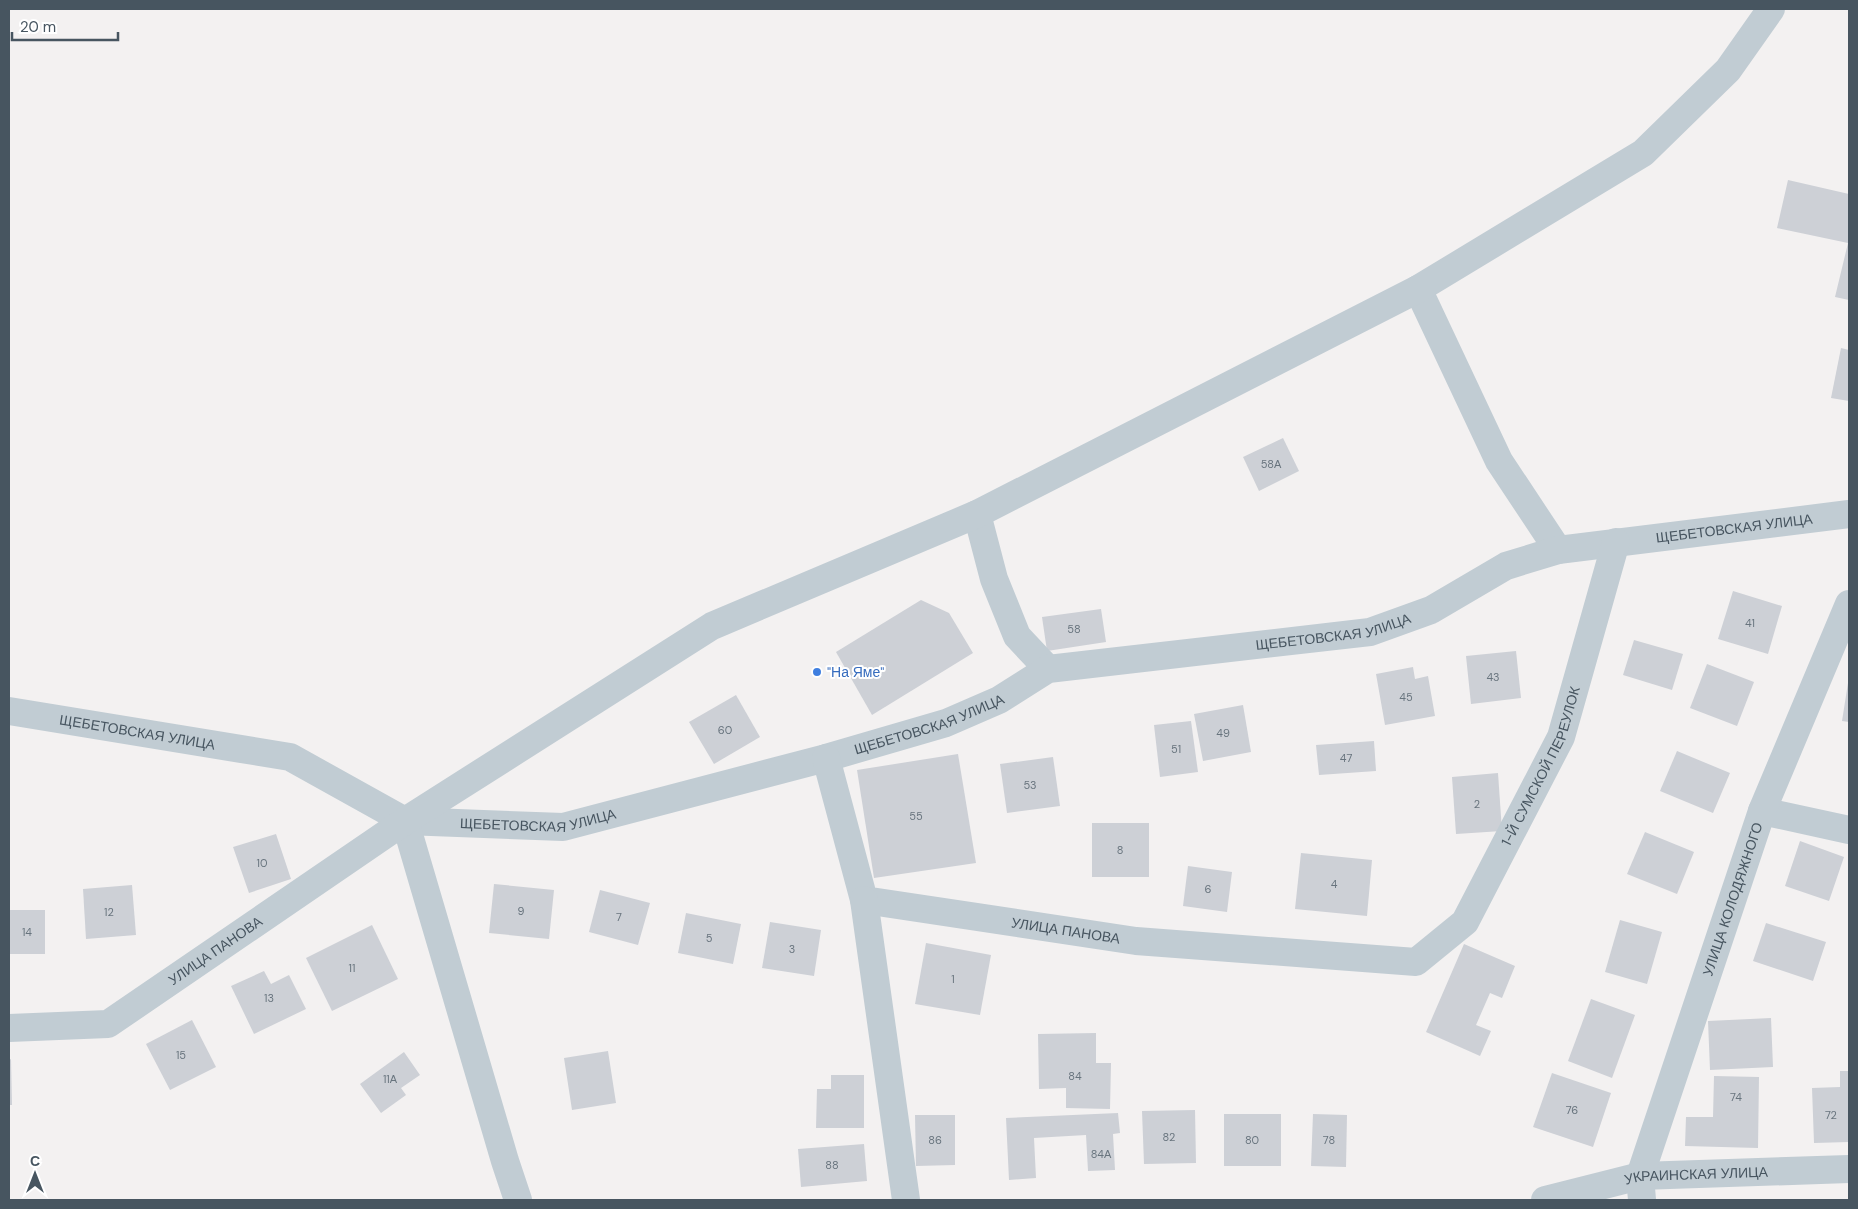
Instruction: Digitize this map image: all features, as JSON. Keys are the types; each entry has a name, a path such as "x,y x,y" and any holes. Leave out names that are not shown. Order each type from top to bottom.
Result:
{"street":[{"name":"УЛИЦА ПАНОВА","path":"9,1028 108,1024 405,821 712,626 977,514 1418,289 1643,153 1728,70 1771,9"},
{"path":"1418,289 1499,461 1558,550"},
{"path":"977,514 994,579 1017,636 1048,669"},
{"name":"ЩЕБЕТОВСКАЯ УЛИЦА","path":"9,711 290,757 405,821 563,827 826,758 946,723 999,700 1048,669 1370,632 1431,610 1506,566 1558,550 1849,514"},
{"name":"1-Й СУМСКОЙ ПЕРЕУЛОК","path":"1416,962 1465,922 1561,737 1616,542"},
{"name":"УЛИЦА КОЛОДЯЖНОГО","path":"1641,1188 1762,811 1849,604"},
{"path":"826,758 864,900 906,1200"},
{"path":"1762,811 1849,830"},
{"path":"405,821 518,1200"},
{"name":"УЛИЦА ПАНОВА","path":"864,900 1136,941 1416,962"},
{"name":"УКРАИНСКАЯ УЛИЦА","path":"1545,1200 1641,1188 1849,1169"}],"building":[{"path":"1788,180 1849,194 1849,300 1835,297 1848,243 1777,228"},
{"path":"1841,348 1849,350 1849,401 1831,398"},
{"path":"1283,438 1299,471 1259,491 1243,457"},
{"path":"1733,591 1782,606 1768,654 1718,639"},
{"path":"921,600 949,613 973,653 872,715 836,652"},
{"path":"1101,609 1106,642 1047,651 1042,617"},
{"path":"1634,640 1683,654 1672,690 1623,675"},
{"path":"1516,651 1521,698 1471,704 1466,656"},
{"path":"1707,664 1754,682 1737,726 1690,708"},
{"path":"1413,667 1415,679 1428,676 1435,716 1385,725 1376,674"},
{"path":"1849,683 1849,722 1842,721"},
{"path":"736,695 760,737 714,764 689,722"},
{"path":"1243,705 1251,752 1203,761 1194,714"},
{"path":"1191,721 1198,772 1160,777 1154,725"},
{"path":"1374,741 1376,771 1319,775 1316,745"},
{"path":"1677,751 1730,773 1713,813 1660,791"},
{"path":"958,754 976,863 874,878 857,770"},
{"path":"1053,757 1060,806 1007,813 1000,764"},
{"path":"1498,773 1502,831 1456,834 1452,777"},
{"path":"1092,823 1149,823 1149,877 1092,877"},
{"path":"1645,832 1694,852 1677,894 1627,874"},
{"path":"276,834 291,879 249,893 233,847"},
{"path":"1800,841 1844,857 1829,901 1785,886"},
{"path":"1301,853 1372,860 1367,916 1295,909"},
{"path":"1188,866 1232,872 1227,912 1183,906"},
{"path":"494,884 554,890 549,939 489,933"},
{"path":"132,885 136,935 86,939 83,889"},
{"path":"600,890 650,903 638,945 589,932"},
{"path":"9,910 45,910 45,954 9,954"},
{"path":"686,913 741,924 733,964 678,953"},
{"path":"1620,920 1662,932 1647,984 1605,972"},
{"path":"770,922 821,930 814,976 762,968"},
{"path":"1766,923 1826,942 1813,981 1753,961"},
{"path":"372,925 398,979 332,1011 306,958"},
{"path":"926,943 991,955 980,1015 915,1004"},
{"path":"1464,944 1515,966 1502,998 1490,993 1476,1025 1491,1031 1480,1056 1426,1032"},
{"path":"264,971 271,984 289,975 306,1009 254,1034 231,986"},
{"path":"1591,999 1635,1015 1612,1078 1568,1061"},
{"path":"1771,1018 1773,1067 1710,1070 1708,1021"},
{"path":"192,1020 216,1067 170,1090 146,1044"},
{"path":"1096,1033 1096,1063 1111,1063 1110,1109 1066,1108 1066,1088 1039,1089 1038,1034"},
{"path":"608,1051 616,1103 572,1110 564,1058"},
{"path":"404,1052 420,1075 401,1088 406,1095 381,1113 360,1084"},
{"path":"11,1059 12,1105 9,1105 9,1060"},
{"path":"1840,1071 1849,1071 1849,1142 1814,1143 1812,1088 1840,1087"},
{"path":"1552,1073 1611,1093 1593,1147 1533,1127"},
{"path":"831,1075 864,1075 864,1128 816,1128 817,1089 831,1089"},
{"path":"1714,1076 1759,1077 1758,1148 1685,1146 1686,1117 1713,1117"},
{"path":"1195,1110 1196,1163 1144,1164 1142,1111"},
{"path":"1118,1113 1120,1133 1113,1134 1115,1170 1088,1171 1086,1135 1034,1138 1036,1178 1009,1180 1006,1118"},
{"path":"1224,1114 1281,1114 1281,1166 1224,1166"},
{"path":"1313,1114 1347,1115 1346,1167 1311,1166"},
{"path":"915,1115 955,1115 955,1165 916,1166"},
{"path":"864,1144 867,1181 801,1187 798,1149"}],"place":[{"name":"\"На Яме\"","path":"817,672"}]}
